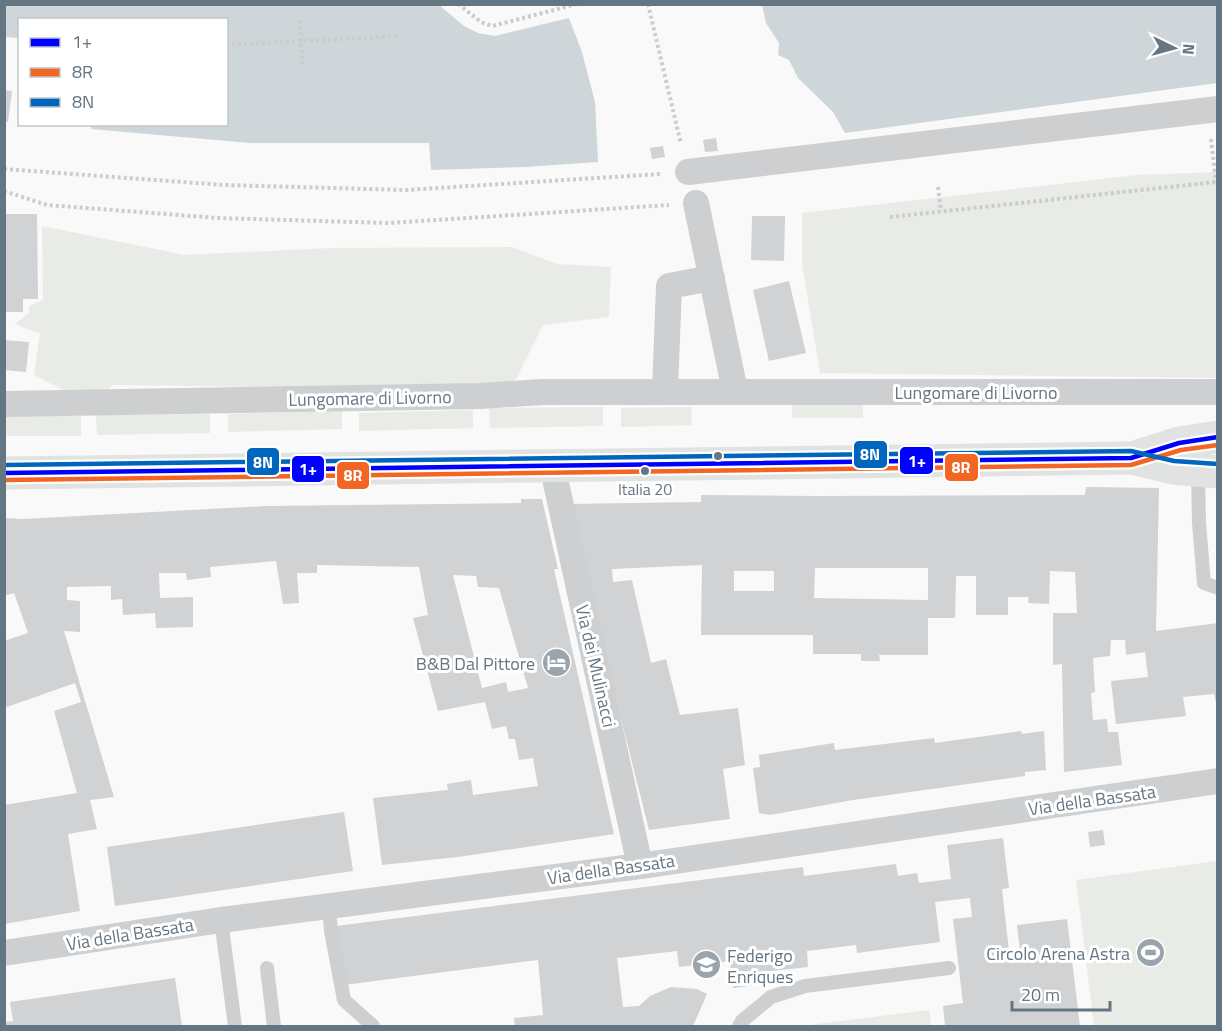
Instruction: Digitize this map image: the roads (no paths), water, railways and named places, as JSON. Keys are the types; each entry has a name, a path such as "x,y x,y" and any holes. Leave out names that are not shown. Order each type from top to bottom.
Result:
{"main road":[{"path":"1131,458 1179,443 1218,437"},
{"path":"4,472 1131,458 1173,468 1208,471"}],"street":[{"path":"688,172 1218,109"},
{"path":"696,203 735,391"},
{"path":"665,390 669,286 712,278"},
{"name":"Lungomare di Livorno","path":"4,404 352,399 665,390 1218,392"},
{"name":"Via dei Mulinacci","path":"552,465 640,866"},
{"name":"Via della Bassata","path":"4,953 221,920 640,866 1218,781"}],"lane":[{"path":"1208,471 1199,523 1204,584 1218,588"},
{"path":"329,906 331,931 345,1000 373,1026"},
{"path":"221,920 235,1026"},
{"path":"267,968 274,1026"},
{"path":"739,1026 771,998 805,986 949,968"}],"place":[{"name":"Italia 20","path":"645,471"},
{"name":"B&B Dal Pittore","path":"556,663"},
{"name":"Circolo Arena Astra","path":"1151,953"},
{"name":"Federigo Enriques","path":"706,965"}]}
